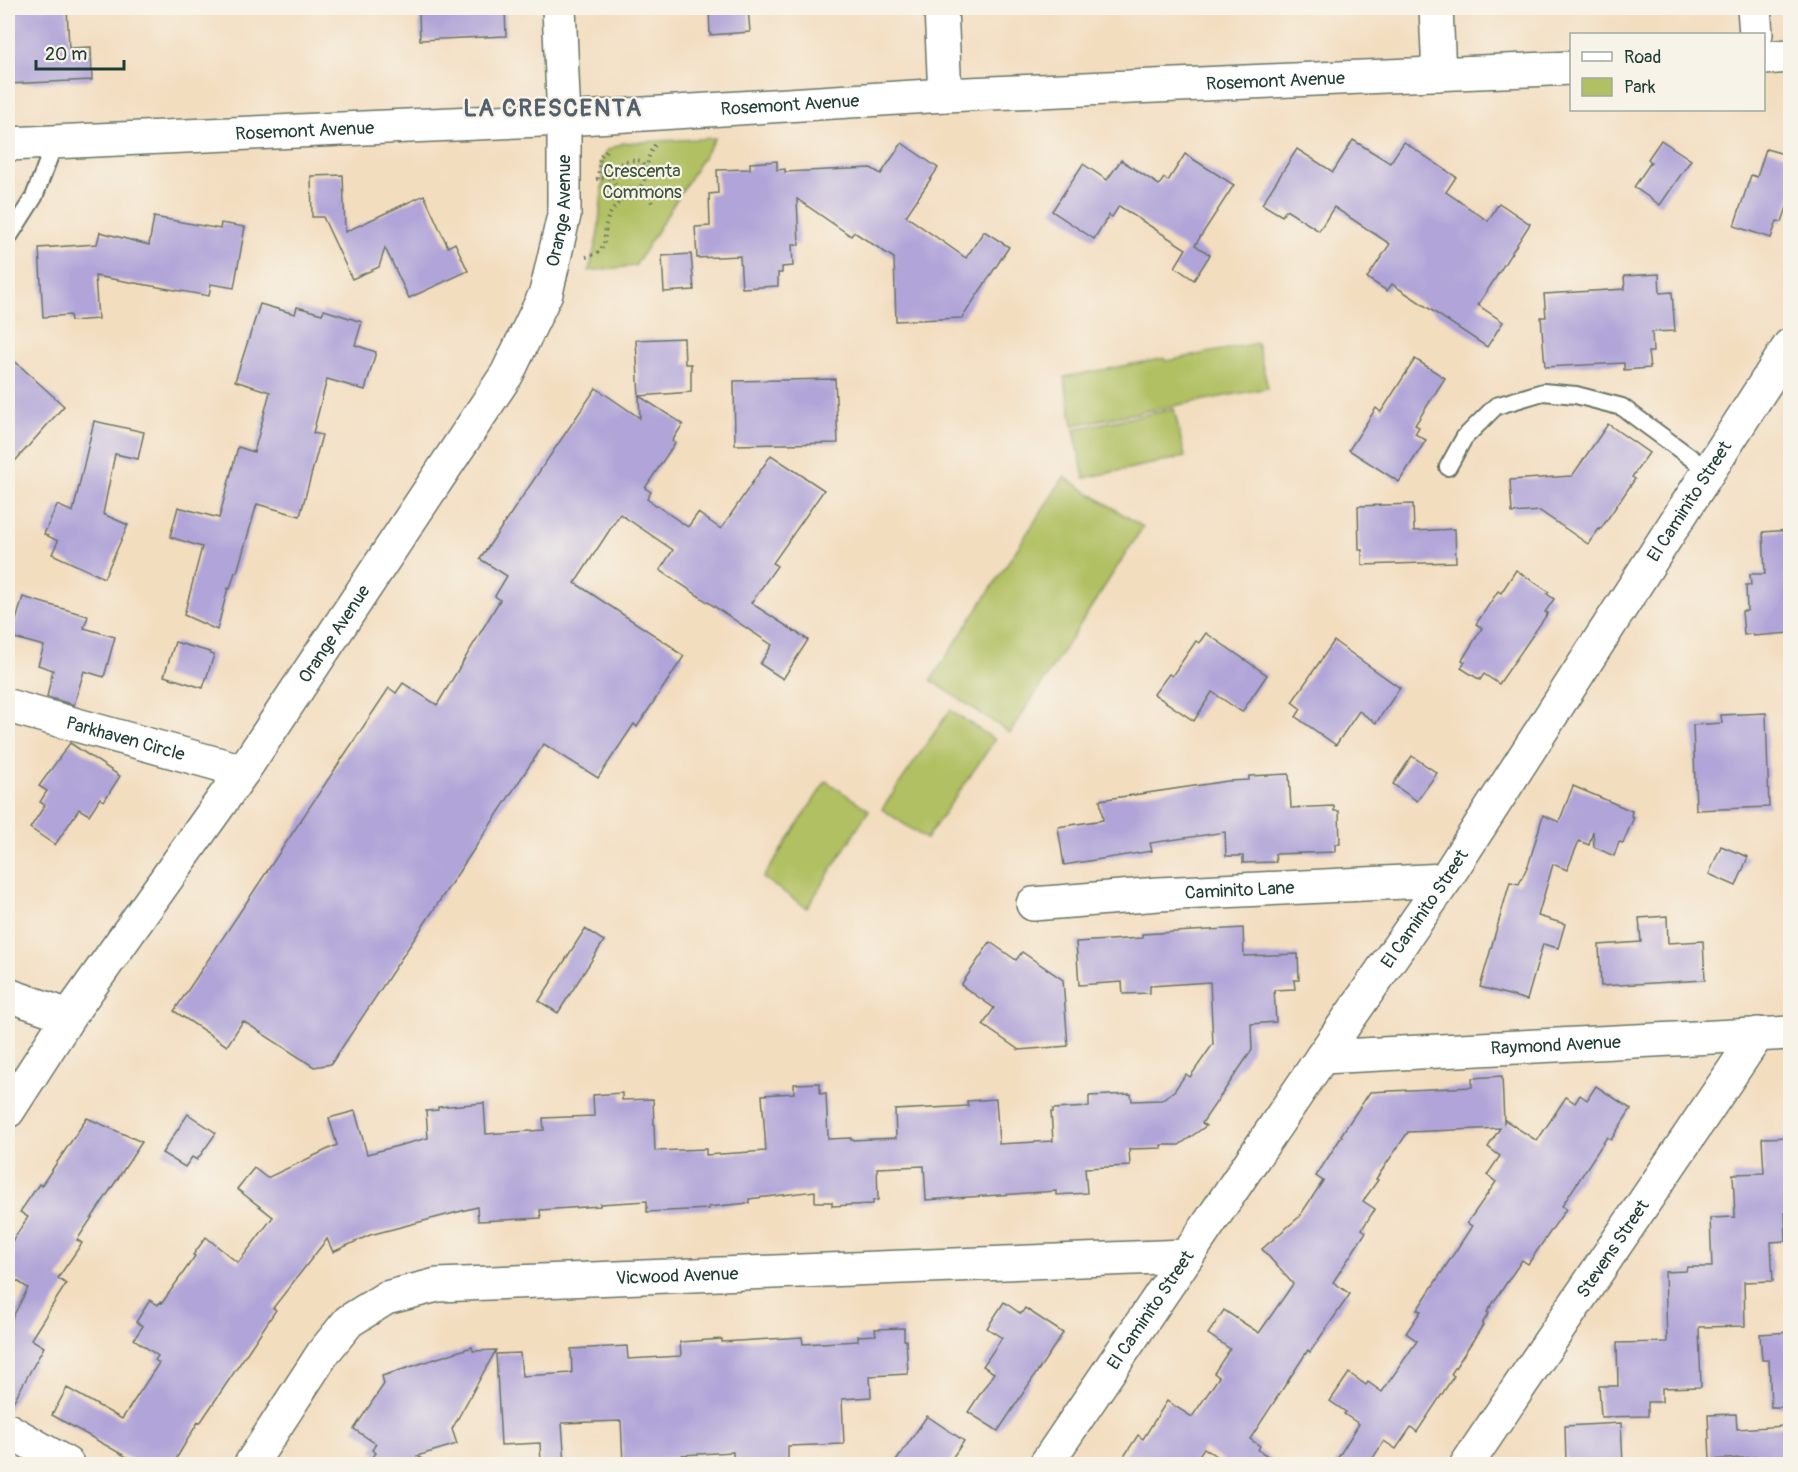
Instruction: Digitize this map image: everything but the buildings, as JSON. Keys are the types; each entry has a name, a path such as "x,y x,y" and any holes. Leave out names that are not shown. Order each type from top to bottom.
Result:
{"street":[{"name":"Orange Avenue","path":"8,1111 69,1016 243,771 507,374 546,293 564,215 564,119 559,8"},
{"path":"941,8 945,95"},
{"path":"1437,8 1439,74"},
{"path":"1754,8 1756,33"},
{"path":"1765,58 1791,56"},
{"name":"Rosemont Avenue","path":"8,144 564,119 945,95 1570,68"},
{"name":"El Caminito Street","path":"1046,1464 1445,880 1791,345"},
{"name":"Parkhaven Circle","path":"8,706 243,771"},
{"name":"Caminito Lane","path":"1033,904 1159,894 1445,880"},
{"path":"8,995 69,1016"},
{"name":"Raymond Avenue","path":"1322,1057 1791,1033"},
{"name":"Stevens Street","path":"1467,1464 1758,1034"},
{"name":"Vicwood Avenue","path":"251,1464 323,1353 349,1321 386,1298 437,1285 1186,1256"},
{"path":"8,1430 67,1464"}],"lane":[{"path":"8,238 34,197 55,142"},
{"path":"1448,467 1464,438 1496,406 1543,392 1576,395 1622,407 1709,471"}],"path":[{"path":"592,255 602,250 609,216 623,199 638,190 642,184 651,150 659,141"},
{"path":"630,195 617,188 613,177 616,166 625,160 641,161 645,172"},
{"path":"598,179 613,177"},
{"path":"638,190 649,196 653,205"}],"green space":[{"name":"Crescenta Commons","path":"715,138 635,266 589,271 598,234 603,180 601,163 606,151 623,143"},
{"path":"1257,343 1268,388 1073,425 1064,377 1165,358 1166,361"},
{"path":"1174,409 1185,457 1084,478 1074,429"},
{"path":"1064,477 1143,527 1010,733 931,680"},
{"path":"950,710 995,740 926,839 882,809"},
{"path":"826,781 869,810 807,908 763,878"}],"district":[{"name":"LA CRESCENTA","path":"553,108"}]}
